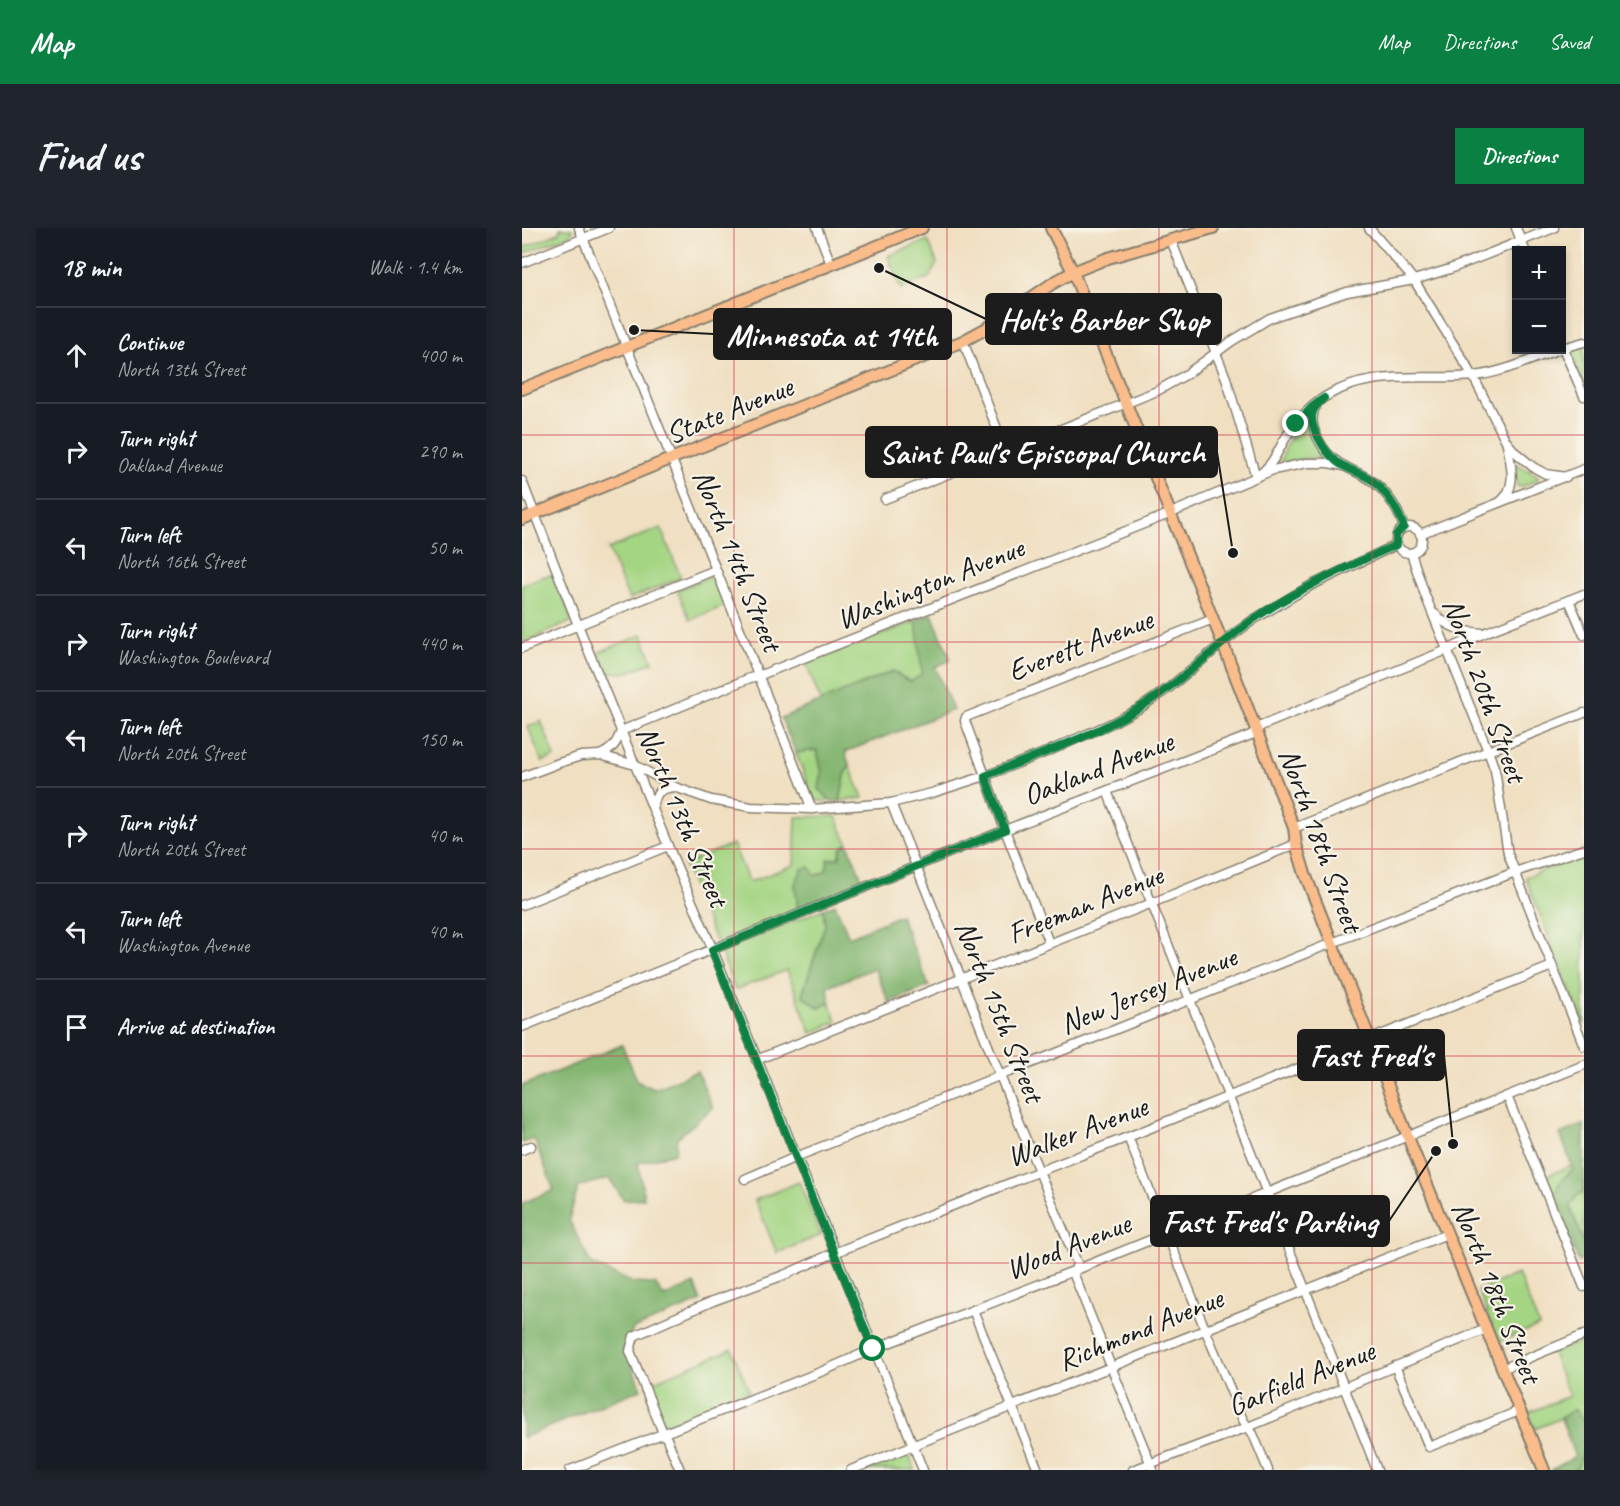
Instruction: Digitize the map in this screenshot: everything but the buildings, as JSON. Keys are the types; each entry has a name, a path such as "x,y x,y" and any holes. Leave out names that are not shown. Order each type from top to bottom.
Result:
{"main road":[{"path":"522,389 922,228"},
{"name":"North 18th Street","path":"1051,228 1073,272 1223,644 1294,828 1305,874 1408,1137 1544,1470"},
{"name":"State Avenue","path":"522,519 963,341 1073,272 1108,258 1213,228"}],"street":[{"name":"North 14th Street","path":"579,228 812,809"},
{"path":"522,263 609,228"},
{"path":"817,228 831,264"},
{"path":"1369,228 1414,280 1473,376 1506,441 1533,467 1546,474 1566,477"},
{"path":"1516,228 1524,246"},
{"path":"885,499 1172,383 1251,328 1270,318 1347,292 1414,280 1450,269 1554,228"},
{"path":"1171,240 1237,412 1256,477"},
{"path":"963,341 1006,452"},
{"path":"1566,346 1584,342"},
{"name":"Washington Avenue","path":"1256,477 1271,465 1289,433 1312,407 1324,398 1349,386 1370,379 1473,376 1497,372 1546,354"},
{"path":"1565,354 1584,396"},
{"path":"1324,398 1313,411 1311,422 1321,443 1336,461 1372,480 1382,490 1404,527"},
{"path":"1492,506 1502,500 1511,489 1511,469 1506,441"},
{"name":"Washington Avenue","path":"621,730 1171,513 1256,477 1306,463 1344,466"},
{"path":"1420,534 1566,477 1581,469"},
{"name":"North 13th Street","path":"522,481 578,625 923,1470"},
{"path":"1404,527 1415,528 1420,534 1422,542 1418,549 1411,553 1402,551 1396,545 1396,535 1404,527"},
{"path":"522,777 581,756 600,755 635,765 675,787 711,800 751,807 812,809 891,803 933,793 1049,751 1112,723 1140,708 1170,687 1253,620 1310,586 1396,545"},
{"name":"North 20th Street","path":"1411,553 1425,595 1495,770 1508,854 1584,1046"},
{"path":"522,648 715,570"},
{"name":"Oakland Avenue","path":"522,1027 1005,830 1251,735 1261,726 1584,594"},
{"name":"Oakland Avenue","path":"1425,595 1441,620 1463,631 1481,633 1489,631"},
{"path":"1569,600 1584,635"},
{"name":"Everett Avenue","path":"985,776 965,721 966,717 1213,619"},
{"path":"1294,828 1584,713"},
{"path":"600,755 615,746 621,730"},
{"path":"985,776 1049,943"},
{"path":"653,808 659,791 675,787"},
{"path":"1107,791 1377,1470"},
{"name":"North 15th Street","path":"891,803 1077,1263 1074,1275 1151,1467"},
{"name":"New Jersey Avenue","path":"1571,853 1584,843"},
{"name":"Freeman Avenue","path":"756,1060 1296,844"},
{"path":"522,905 668,846"},
{"name":"New Jersey Avenue","path":"745,1179 1332,943 1584,849"},
{"name":"Walker Avenue","path":"663,1433 630,1351 634,1336 712,1302 1552,966"},
{"name":"Wood Avenue","path":"570,1470 1076,1270 1584,1065"},
{"path":"1507,1096 1584,1287"},
{"path":"1128,1137 1243,1420 1253,1434 1268,1470"},
{"name":"Richmond Avenue","path":"851,1470 1447,1234"},
{"path":"973,1310 1038,1470"},
{"name":"Garfield Avenue","path":"1133,1470 1151,1467 1486,1329"},
{"path":"1502,1369 1584,1335"},
{"path":"1395,1366 1429,1447 1519,1411"},
{"path":"663,1433 680,1470"}],"green space":[{"path":"560,228 571,228 573,231 570,235 522,254 522,248 559,233"},
{"path":"928,240 937,263 930,277 901,289 888,256"},
{"path":"1584,344 1584,385 1571,348"},
{"path":"1305,422 1308,423 1323,457 1282,463 1290,440"},
{"path":"1517,464 1538,476 1538,480 1521,487 1517,486 1515,467"},
{"path":"661,528 681,578 629,599 608,549"},
{"path":"554,576 572,620 522,643 522,585"},
{"path":"712,576 716,578 727,605 690,620 677,590"},
{"path":"932,614 951,660 935,667 953,710 845,752 850,767 846,770 840,801 831,801 819,789 822,773 817,750 796,753 781,718 893,671 910,682 922,674 916,621"},
{"path":"916,621 923,674 910,682 893,671 821,702 806,664"},
{"path":"642,635 653,662 625,673 608,674 599,652"},
{"path":"541,721 555,757 542,762 528,727"},
{"path":"817,750 822,773 819,789 831,801 817,801 813,798 796,753"},
{"path":"850,767 863,798 840,801 846,770"},
{"path":"836,816 848,844 842,847 835,862 824,872 795,884 798,910 719,942 715,940 684,864 733,844 749,882 794,865 796,817"},
{"path":"848,844 864,884 798,910 795,884 802,869 810,867 815,876 826,871 828,859 839,858 842,847"},
{"path":"1584,854 1584,1025 1526,877"},
{"path":"835,904 849,937 900,915 929,986 889,1002 874,968 828,987 830,1002 819,1008 802,995 825,925 823,909"},
{"path":"823,909 825,925 802,995 819,1008 830,1002 837,1022 811,1033 787,970 735,990 721,953 722,950"},
{"path":"622,1045 638,1082 655,1089 697,1071 713,1108 677,1138 675,1153 638,1163 644,1198 624,1200 609,1178 578,1187 569,1220 591,1264 633,1283 655,1284 664,1297 694,1284 701,1301 633,1329 625,1347 641,1389 522,1438 522,1203 554,1190 534,1139 522,1143 522,1086"},
{"path":"1584,1124 1584,1191 1570,1206 1584,1243 1584,1258 1579,1262 1554,1202 1558,1185 1573,1169 1560,1134"},
{"path":"1572,1165 1573,1169 1558,1185 1554,1202 1544,1177"},
{"path":"799,1182 821,1235 777,1253 755,1200"},
{"path":"1584,1191 1584,1243 1570,1206"},
{"path":"1518,1274 1539,1326 1498,1342 1478,1290"},
{"path":"1584,1340 1584,1422 1574,1410 1535,1429 1528,1413 1569,1396 1552,1353"},
{"path":"732,1349 749,1391 664,1424 647,1384"},
{"path":"1574,1409 1584,1422 1584,1451 1576,1470 1551,1470 1575,1457 1561,1418"},
{"path":"1584,1451 1584,1470 1576,1470"},
{"path":"902,1453 909,1455 915,1470 863,1470"}],"place":[{"name":"Holt's Barber Shop","path":"879,268"},
{"name":"Minnesota at 14th","path":"634,330"},
{"name":"Saint Paul's Episcopal Church","path":"1233,553"},
{"name":"Fast Fred's","path":"1453,1144"},
{"name":"Fast Fred's Parking","path":"1436,1151"}],"route":[{"path":"873,1349 712,950 1005,830 985,776 1100,729 1140,708 1170,687 1253,620 1310,586 1396,545 1396,535 1404,527 1391,502 1372,480 1336,461 1321,443 1314,430 1311,422 1313,411 1324,398 1296,424"}]}
